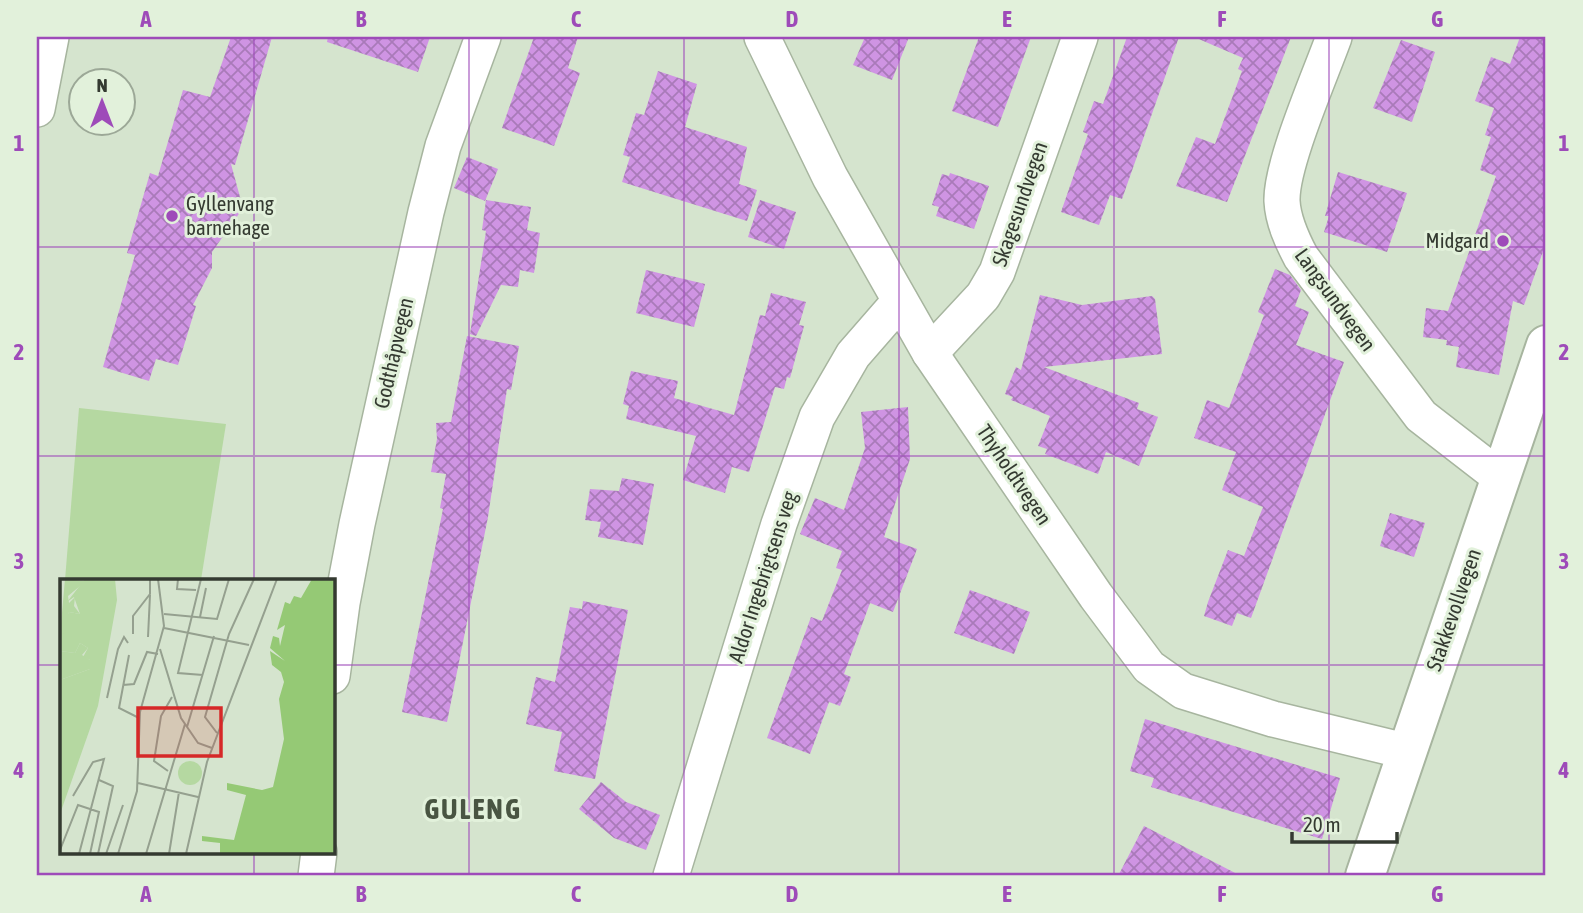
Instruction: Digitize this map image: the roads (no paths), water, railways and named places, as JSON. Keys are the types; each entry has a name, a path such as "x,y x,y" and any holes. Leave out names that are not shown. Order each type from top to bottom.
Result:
{"street":[{"path":"37,109 51,37"},
{"name":"Godthåpvegen","path":"334,661 357,524 426,212 443,146 483,37"},
{"name":"Thyholdtvegen","path":"762,37 830,177 930,353 1096,596 1149,667 1183,691 1273,719 1405,751"},
{"name":"Skagesundvegen","path":"930,353 983,296 997,272 1080,37"},
{"name":"Langsundvegen","path":"1335,37 1287,168 1282,191 1282,204 1292,240 1421,416 1501,478"},
{"name":"Aldor Ingebrigtsens veg","path":"671,876 770,551 817,417 853,355 900,301"},
{"name":"Stakkevollvegen","path":"1365,876 1405,751 1546,345"},
{"path":"316,876 319,853"}],"place":[{"name":"Gyllenvang barnehage","path":"172,216"},
{"name":"Midgard","path":"1503,241"}],"district":[{"name":"GULENG","path":"473,809"}]}
